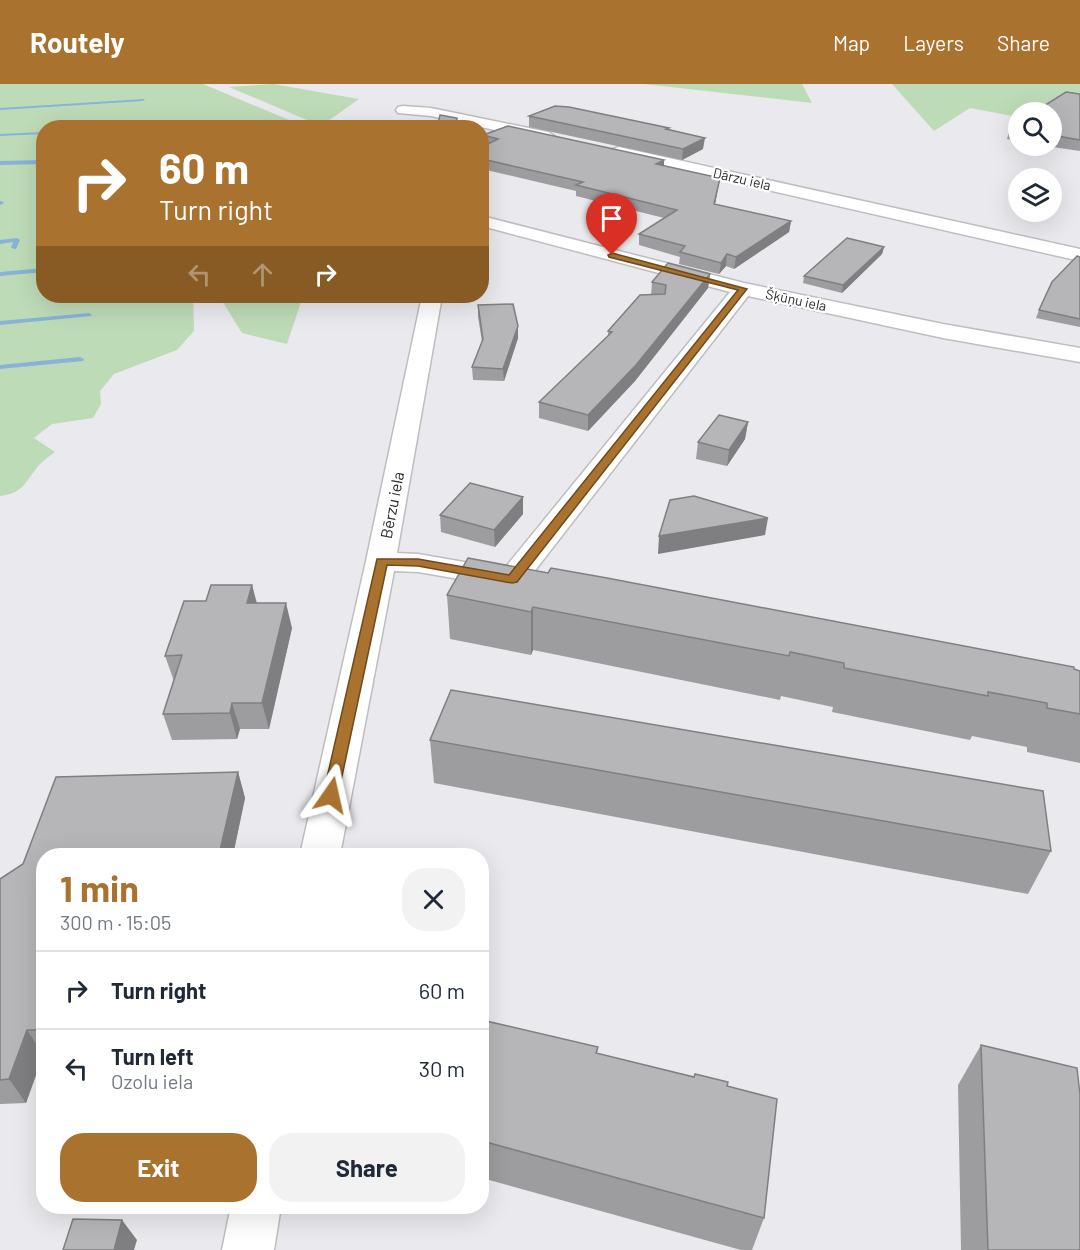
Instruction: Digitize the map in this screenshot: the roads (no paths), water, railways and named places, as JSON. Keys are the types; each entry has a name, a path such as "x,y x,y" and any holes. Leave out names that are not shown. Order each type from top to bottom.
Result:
{"street":[{"path":"401,120 408,92"},
{"path":"403,110 431,112 469,120"},
{"path":"489,124 569,141"},
{"name":"Dārzu iela","path":"603,149 1080,255"},
{"name":"Šķūņu iela","path":"489,223 743,289 944,331 1080,355"},
{"path":"512,579 743,289"},
{"name":"Bērzu iela","path":"321,848 381,561 431,303"},
{"path":"381,561 418,563 547,586"},
{"path":"248,1250 255,1214"}],"waterway":[{"path":"0,109 143,100"},
{"path":"0,135 36,133"},
{"path":"0,163 36,162"},
{"path":"0,242 17,240 14,248"},
{"path":"0,274 36,271"},
{"path":"0,323 89,315"},
{"path":"0,367 80,359"}]}
